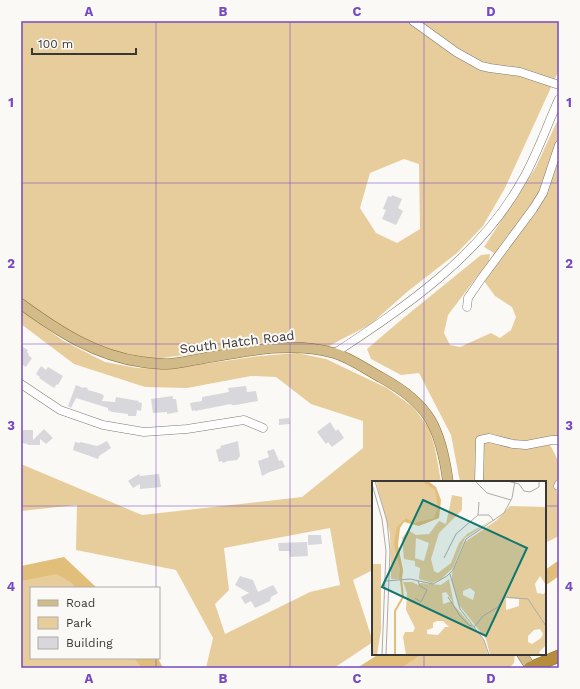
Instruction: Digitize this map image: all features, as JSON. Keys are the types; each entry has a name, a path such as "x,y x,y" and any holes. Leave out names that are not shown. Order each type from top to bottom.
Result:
{"highway":[{"path":"531,668 559,656"}],"main road":[{"name":"South Hatch Road","path":"21,304 88,346 105,354 121,359 167,364 246,351 287,347 308,348 335,353 397,386 416,400 433,424 441,444 448,481"},
{"path":"523,655 531,668"}],"street":[{"path":"413,21 456,52 481,66 520,72 559,85"},
{"path":"335,353 402,308 439,279 474,246 501,214 523,179 558,101"},
{"path":"467,307 468,298 533,210 543,193 559,145"},
{"path":"21,384 60,410 103,426 144,432 187,429 244,420 263,428"},
{"path":"479,481 480,440 489,438 513,444 559,440"}],"green space":[{"path":"21,21 559,21 559,70 505,188 483,226 457,253 407,292 371,324 327,347 265,342 155,359 125,355 96,345 58,325 21,298","holes":["404,159 419,164 420,229 397,243 376,233 360,208 370,173"]},
{"path":"559,117 559,438 548,440 558,461 560,469 557,486 557,495 559,500 559,536 547,542 546,548 546,481 460,481 451,435 419,373 401,375 371,359 367,349 481,255 490,254 489,261 494,253 484,247 536,167","holes":["479,274 495,296 512,307 516,317 511,330 500,338 491,333 460,347 450,345 444,333 448,315"]},
{"path":"21,310 62,340 105,362 137,368 169,369 260,356 297,353 326,359 387,388 413,407 429,428 435,448 441,481 372,481 372,570 353,580 372,643 334,668 206,668 213,638 176,570 76,550 77,505 21,511 21,464 142,515 302,497 363,448 363,421 311,404 276,377 251,376 187,388 145,387 74,364 21,324","holes":["330,528 340,585 310,592 225,634 215,604 229,590 224,548"]},
{"path":"58,566 86,587 30,587 30,659 148,659 153,668 21,668 21,573"},
{"path":"397,655 515,655 514,663 509,668 378,668"}],"shaded area":[{"path":"64,557 96,587 75,587 72,583 57,574 21,581 21,566"},
{"path":"377,655 420,655 401,668 357,668"},
{"path":"135,659 158,659 163,668 142,668"}],"building":[{"path":"392,195 402,199 398,208 403,211 396,225 382,219 386,210 383,209 388,196 391,197"},
{"path":"23,347 28,350 28,355 32,358 26,367 21,364 21,349"},
{"path":"41,366 46,370 48,367 63,376 58,385 57,384 54,388 39,378 40,377 36,374"},
{"path":"76,385 102,394 104,396 102,401 115,402 116,397 139,401 138,402 142,403 141,411 137,410 136,416 128,416 128,414 112,412 108,410 108,408 76,398 71,408 68,406"},
{"path":"246,386 247,392 256,391 258,401 192,411 190,403 202,401 202,397 229,392 228,388"},
{"path":"173,396 173,399 176,399 178,412 167,414 167,412 153,413 151,399"},
{"path":"289,418 290,424 279,425 279,419"},
{"path":"330,422 336,431 338,429 344,438 332,447 328,442 326,444 317,432"},
{"path":"44,429 53,438 46,444 40,439 40,445 27,445 28,444 21,443 21,430 33,430 33,440"},
{"path":"107,441 111,448 99,456 98,459 73,450 75,442 97,446"},
{"path":"238,441 240,456 237,460 223,463 222,461 219,462 216,450 221,448 220,446"},
{"path":"274,449 279,461 282,460 285,467 262,476 258,461 269,457 267,451"},
{"path":"139,474 140,476 159,474 161,487 140,489 140,484 133,488 128,481"},
{"path":"308,535 321,535 322,544 308,545"},
{"path":"307,542 308,556 290,557 289,551 279,551 278,543"},
{"path":"240,576 253,580 258,592 273,585 278,593 271,597 270,601 255,608 251,601 245,604 241,597 249,593 235,585"}],"waterway":[{"path":"546,577 559,568"}]}
